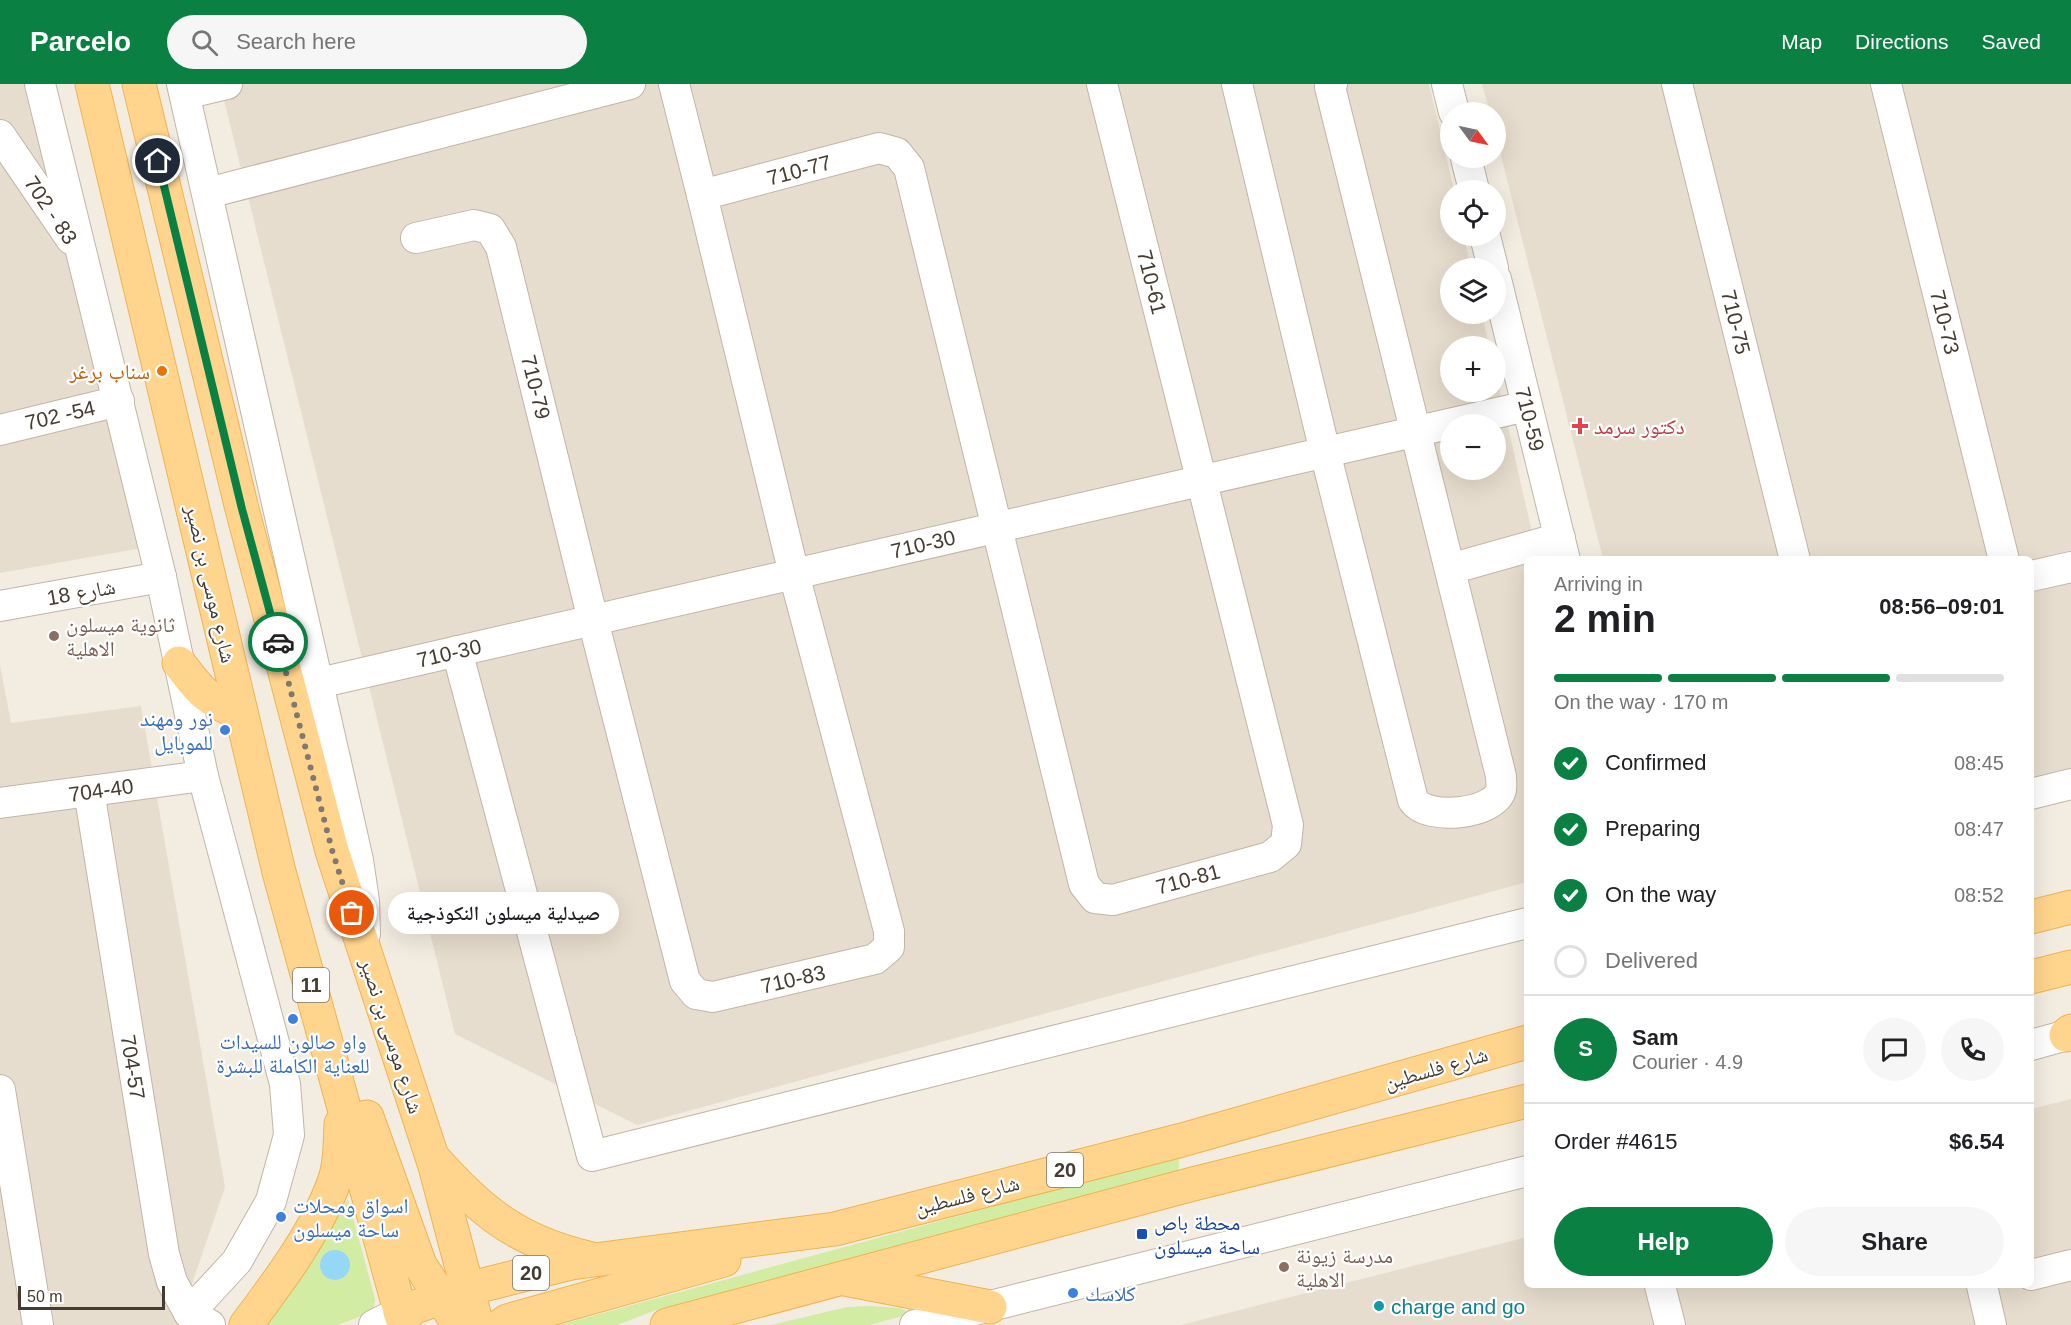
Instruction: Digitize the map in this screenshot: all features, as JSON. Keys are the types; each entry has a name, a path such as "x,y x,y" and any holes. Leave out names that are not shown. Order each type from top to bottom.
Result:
{"main road":[{"name":"شارع موسى بن نصير","path":"92,84 279,872 342,1098 393,1321"},
{"name":"شارع موسى بن نصير","path":"139,84 242,509 332,850 431,1155 454,1294 477,1325"},
{"path":"179,663 200,691 212,700 242,714"},
{"path":"279,872 420,1265 454,1294 453,1316 464,1325"},
{"path":"2034,916 2071,907"},
{"path":"2034,976 2071,967"},
{"name":"شارع فلسطين","path":"393,1321 454,1294 571,1263 835,1229 1182,1140 1524,1043"},
{"path":"246,1325 301,1246 336,1178 342,1098"},
{"name":"20","path":"667,1325 1193,1184 1524,1102"},
{"path":"1182,1140 1193,1184"},
{"path":"431,1155 468,1195 502,1223 558,1251 595,1260"},
{"path":"501,1325 515,1319 835,1229"},
{"path":"837,1278 990,1308"}],"street":[{"path":"40,84 161,577 203,776 285,1084 289,1136 271,1202 200,1319"},
{"path":"227,84 184,89 358,860 364,901 366,955"},
{"path":"208,193 630,84"},
{"path":"674,84 794,574"},
{"name":"710-61","path":"1102,84 1202,480"},
{"path":"1237,84 1325,452 1413,800 1423,809 1448,813 1472,810 1488,804 1501,790 1501,776 1330,87 1332,84"},
{"path":"1447,84 1452,102"},
{"name":"710-75","path":"1677,84 1794,556"},
{"name":"710-73","path":"1886,84 2003,556"},
{"name":"702 - 83","path":"0,135 82,255"},
{"name":"710-77","path":"702,195 879,148 897,153 909,168 997,527"},
{"name":"710-79","path":"416,238 474,225 490,229 501,247 593,620"},
{"name":"710-59","path":"1506,320 1563,549"},
{"name":"702 -54","path":"0,430 119,401"},
{"name":"710-30","path":"319,683 1527,406"},
{"name":"710-81","path":"997,527 1084,884 1095,898 1113,900 1270,857 1286,844 1288,825 1202,480"},
{"path":"1450,568 1563,549"},
{"path":"2034,575 2071,567"},
{"name":"710-83","path":"593,620 685,981 696,994 713,997 875,959 889,947 889,931 794,574"},
{"name":"شارع 18","path":"0,606 161,577"},
{"path":"457,651 592,1156 1524,924"},
{"name":"704-40","path":"0,803 203,776"},
{"path":"2034,793 2071,784"},
{"name":"704-57","path":"89,791 164,1254 172,1282 200,1319"},
{"path":"2034,1043 2069,1033"},
{"path":"0,1090 38,1325"},
{"path":"915,1325 990,1308 1524,1172"},
{"path":"2034,1274 2071,1265"},
{"path":"1661,1288 1670,1325"},
{"path":"1985,1288 1992,1325"}],"shaded area":[{"path":"0,84 24,84 142,548 0,573"},
{"path":"220,84 1429,84 1440,131 1440,168 1449,168 1452,180 1440,180 1440,246 1466,246 1469,258 1440,258 1440,324 1484,324 1487,336 1440,336 1440,402 1502,402 1505,414 1440,414 1440,480 1506,480 1506,418 1537,556 1524,556 1524,883 637,1125 455,1034"},
{"path":"1482,84 2071,84 2071,769 2034,779 2034,556 1602,556 1504,168 1506,168 1506,102 1487,102"},
{"path":"0,665 11,723 141,706 225,1187 178,1325 0,1325"},
{"path":"2071,1099 2071,1325 1181,1325 1524,1238 1524,1288 2034,1288 2034,1108"}],"green space":[{"path":"1177,1152 1179,1165 1174,1178 659,1309 617,1325 559,1325 984,1209"},
{"path":"348,1199 375,1299 374,1308 370,1313 337,1325 263,1325"},
{"path":"847,1307 900,1308 906,1311 906,1315 870,1325 771,1325"}],"water":[{"path":"335,1250 345,1255 350,1265 345,1275 335,1280 325,1275 320,1265 325,1255"}],"way so far":[{"path":"278,642 332,850 352,913"}],"place":[{"name":"سناب برغر","path":"162,371"},
{"name":"دكتور سرمد","path":"1580,426"},
{"name":"ثانوية ميسلون الاهلية","path":"54,636"},
{"name":"نور ومهند للموبايل","path":"225,730"},
{"name":"صيدلية ميسلون النكوذجية","path":"352,913"},
{"name":"واو صالون للسيدات للعناية الكاملة للبشرة","path":"293,1019"},
{"name":"اسواق ومحلات ساحة ميسلون","path":"281,1217"},
{"name":"محطة باص ساحة ميسلون","path":"1142,1234"},
{"name":"مدرسة زيونة الاهلية","path":"1284,1267"},
{"name":"كلاسك","path":"1073,1293"},
{"name":"charge and go","path":"1379,1306"}],"route":[{"path":"158,161 242,509 278,642"}]}
